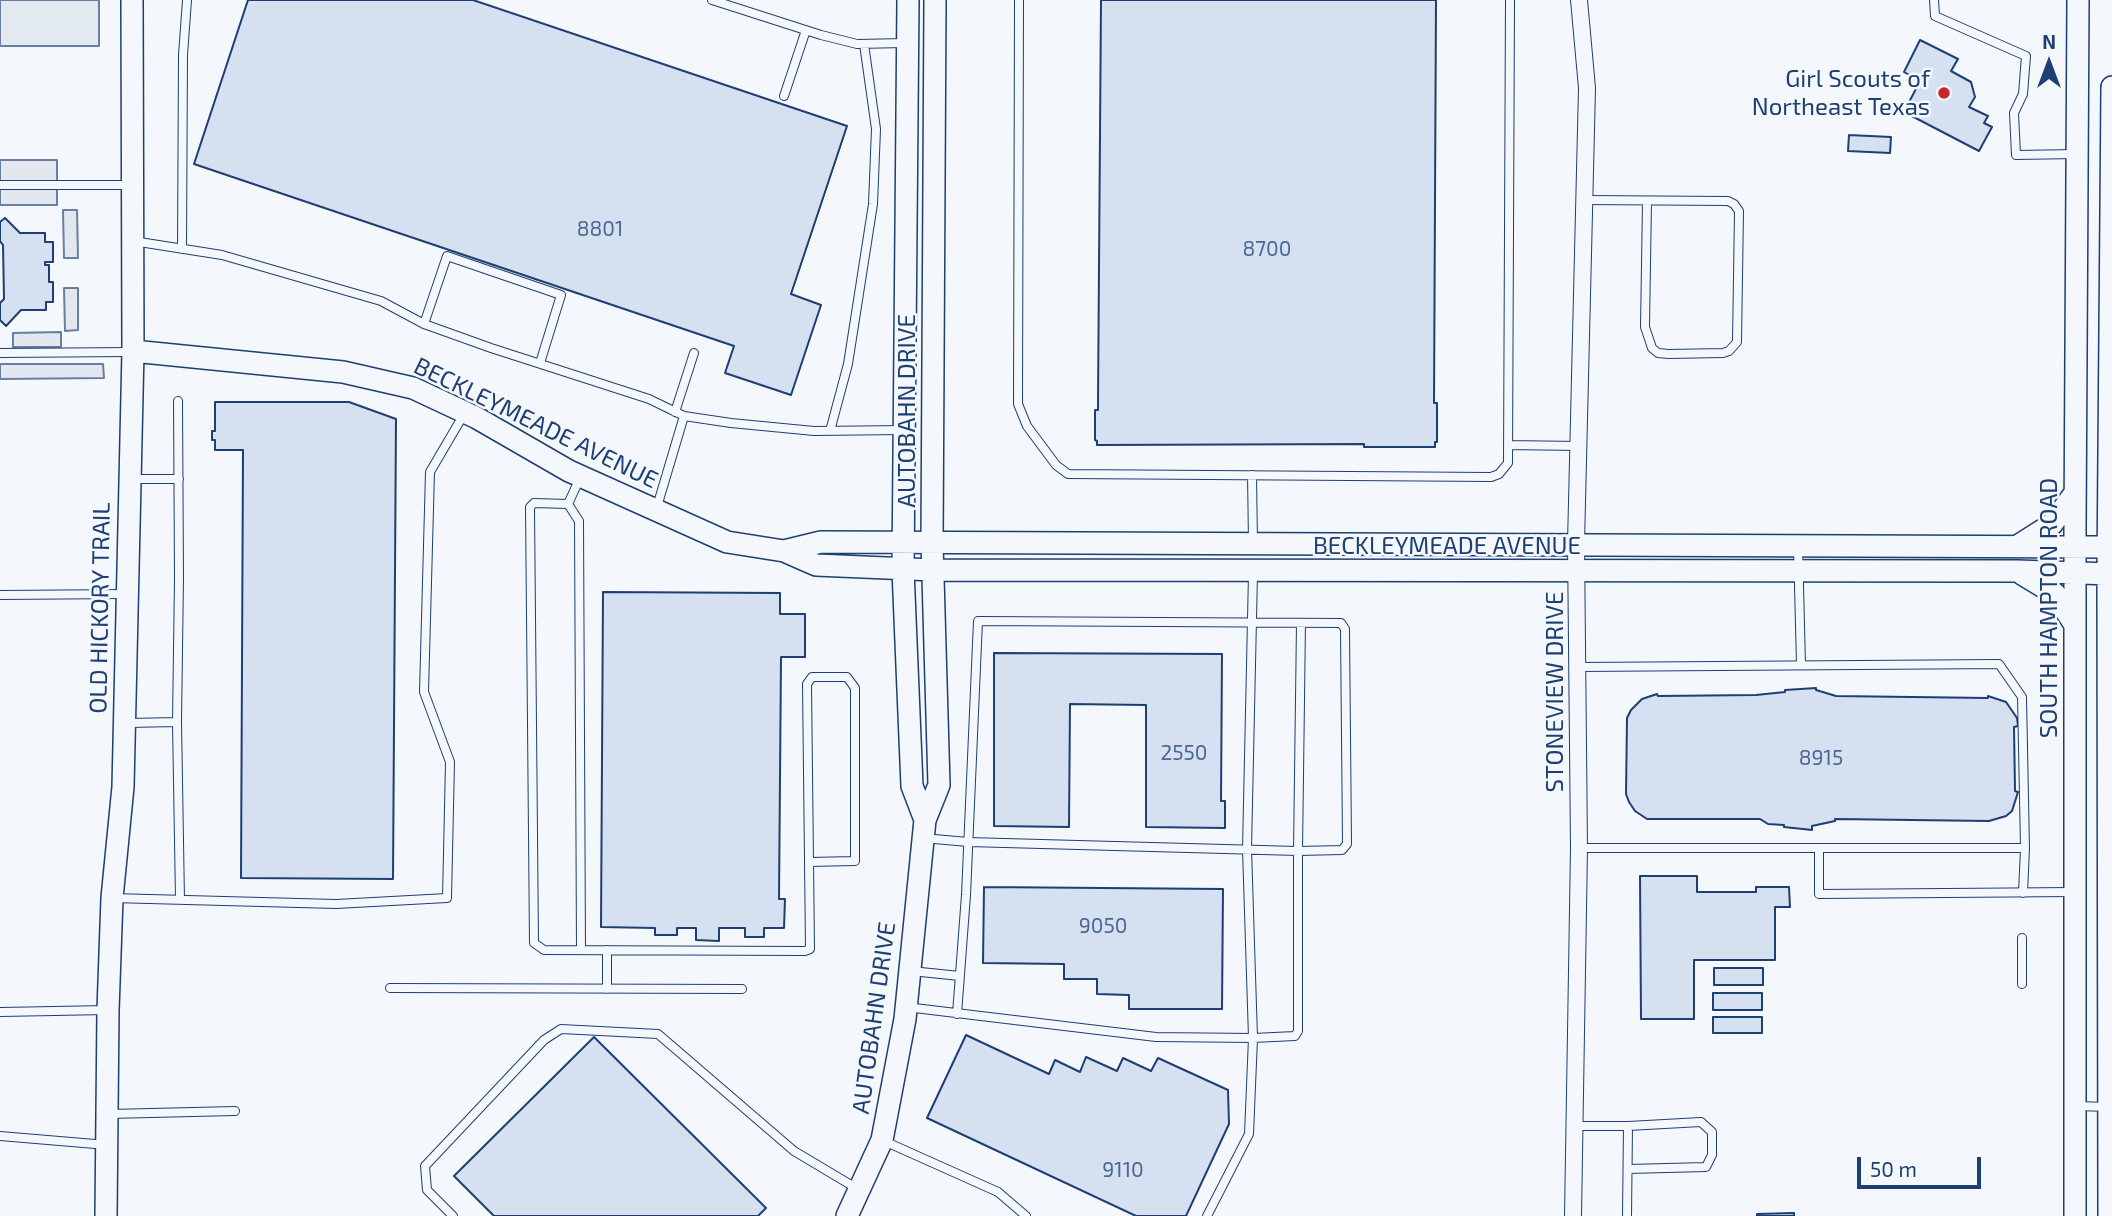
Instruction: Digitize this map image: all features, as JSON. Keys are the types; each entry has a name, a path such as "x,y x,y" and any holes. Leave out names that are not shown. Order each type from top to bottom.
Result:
{"street":[{"name":"OLD HICKORY TRAIL","path":"106,1216 108,1010 112,898 123,787 133,351 132,0"},
{"name":"AUTOBAHN DRIVE","path":"908,0 903,570 912,786 924,829"},
{"name":"AUTOBAHN DRIVE","path":"847,1216 882,1140 906,1007 924,829 939,785 932,543 935,0"},
{"name":"STONEVIEW DRIVE","path":"1573,1216 1579,848 1576,543 1587,88 1579,0"},
{"name":"SOUTH HAMPTON ROAD","path":"2075,1216 2078,0"},
{"path":"2109,1216 2112,87"},
{"path":"2078,154 2111,156"},
{"name":"BECKLEYMEADE AVENUE","path":"133,351 343,372 412,388 465,412 581,476 727,542 785,551 816,565 903,570 2017,571 2110,574"},
{"path":"2017,546 2052,524 2076,493"},
{"name":"BECKLEYMEADE AVENUE","path":"785,551 821,542 2110,547"},
{"path":"1253,543 1253,572"},
{"path":"2017,571 2055,594 2076,627"}],"lane":[{"path":"182,249 183,55 187,0"},
{"path":"712,0 857,44 908,43"},
{"path":"1020,0 1018,404 1040,445 1056,465 1068,474 1491,477 1499,474 1508,463 1510,0"},
{"path":"1934,0 1935,16 2026,56 2024,94 2014,113 2016,155 2078,154"},
{"path":"784,96 806,30"},
{"path":"830,430 848,364 873,204 876,129 864,44"},
{"path":"0,185 133,185"},
{"path":"1584,200 1728,201 1734,204 1739,211 1737,342 1728,351 1668,354 1652,348 1645,327 1647,201"},
{"path":"133,241 222,256 382,301 424,324 649,399 684,416 731,423 830,430 905,430"},
{"path":"424,324 447,256 561,295 540,363"},
{"path":"0,353 133,351"},
{"path":"675,412 694,353"},
{"path":"178,401 177,722 180,900"},
{"path":"112,898 336,904 447,898 450,762 424,692 429,485 430,472 465,412"},
{"path":"656,510 684,416"},
{"path":"1508,445 1579,446"},
{"path":"1252,475 1253,543"},
{"path":"568,504 581,476"},
{"path":"130,479 179,479"},
{"path":"568,504 534,503 530,507 534,943 544,950 810,949 809,862 807,684 812,677 846,677 855,688 855,861 809,862"},
{"path":"568,504 579,521 581,950"},
{"path":"1798,545 1801,665"},
{"path":"1207,1216 1249,1133 1252,1038 1247,849 1253,572"},
{"path":"0,595 127,594"},
{"path":"924,829 968,842 1342,850 1347,844 1345,629 1341,623 978,621 968,842 957,1014"},
{"path":"906,1007 1156,1037 1295,1036 1298,1031 1301,623"},
{"path":"1579,667 1999,664 2022,697 2025,848 2023,893"},
{"path":"124,723 177,722"},
{"path":"1579,848 2025,848"},
{"path":"1819,848 1819,894 2076,892"},
{"path":"2022,938 2022,984"},
{"path":"607,950 607,989"},
{"path":"910,971 960,976"},
{"path":"390,988 741,989"},
{"path":"0,1012 108,1010"},
{"path":"453,1216 426,1190 425,1166 544,1040 561,1029 658,1034 794,1151 859,1190"},
{"path":"2075,1107 2111,1107"},
{"path":"106,1114 235,1111"},
{"path":"1576,1126 1701,1122 1712,1132 1712,1155 1706,1167 1628,1168"},
{"path":"1627,1216 1628,1125"},
{"path":"0,1136 107,1145"},
{"path":"882,1140 998,1192 1026,1216"}],"shaded area":[{"path":"0,0 99,0 99,46 0,46"},
{"path":"0,160 57,160 57,205 0,205"},
{"path":"63,210 77,210 78,258 64,258"},
{"path":"64,288 78,288 78,330 65,331"},
{"path":"61,332 61,347 13,347 13,333"},
{"path":"0,364 103,364 104,378 0,379"}],"building":[{"path":"248,0 473,0 847,126 791,294 821,305 791,395 725,373 734,346 194,164"},
{"path":"1101,0 1436,0 1435,447 1364,447 1364,444 1097,445 1095,410 1098,410"},
{"name":"Girl Scouts of Northeast Texas","path":"1920,40 1958,59 1951,71 1971,82 1975,97 1969,107 1988,116 1984,123 1992,127 1979,151 1904,112 1920,81 1904,72"},
{"path":"1849,135 1891,137 1890,153 1848,151"},
{"path":"5,218 20,233 45,233 45,242 53,242 53,262 45,262 45,265 49,265 49,282 53,282 53,302 46,302 46,310 21,310 6,326 0,320 0,303 4,299 0,222"},
{"path":"215,402 349,402 396,419 393,879 241,878 243,450 215,450 212,431 215,431"},
{"path":"603,592 780,593 780,614 805,614 805,657 781,657 779,899 785,899 784,928 764,928 764,937 745,937 745,928 719,928 719,941 696,940 696,928 677,928 677,935 655,935 655,928 601,927"},
{"path":"994,653 1222,654 1221,801 1225,801 1225,828 1146,827 1146,705 1070,704 1069,827 994,826"},
{"path":"1816,688 1836,696 1988,696 2006,702 2017,718 2018,726 2014,727 2015,791 2018,792 2012,811 2006,816 1989,821 1835,819 1812,826 1812,830 1768,824 1760,819 1647,819 1635,811 1629,802 1626,794 1627,718 1642,699 1657,694 1756,695"},
{"path":"1640,876 1697,876 1697,892 1756,892 1756,887 1789,887 1790,907 1775,907 1775,960 1694,960 1694,1019 1641,1019"},
{"path":"984,887 1223,889 1222,1009 1129,1009 1129,995 1097,994 1097,979 1064,979 1064,964 983,963"},
{"path":"1714,968 1763,968 1763,985 1714,985"},
{"path":"1713,993 1762,993 1762,1010 1713,1010"},
{"path":"1713,1017 1762,1017 1762,1033 1713,1033"},
{"path":"966,1035 1049,1074 1055,1060 1080,1072 1086,1057 1117,1071 1123,1058 1151,1071 1158,1058 1228,1090 1229,1124 1186,1216 1136,1216 927,1118"},
{"path":"594,1037 766,1208 758,1216 494,1216 454,1176"},
{"path":"1794,1213 1794,1216 1757,1216 1757,1214"}],"place":[{"name":"Girl Scouts of Northeast Texas","path":"1944,93"}]}
